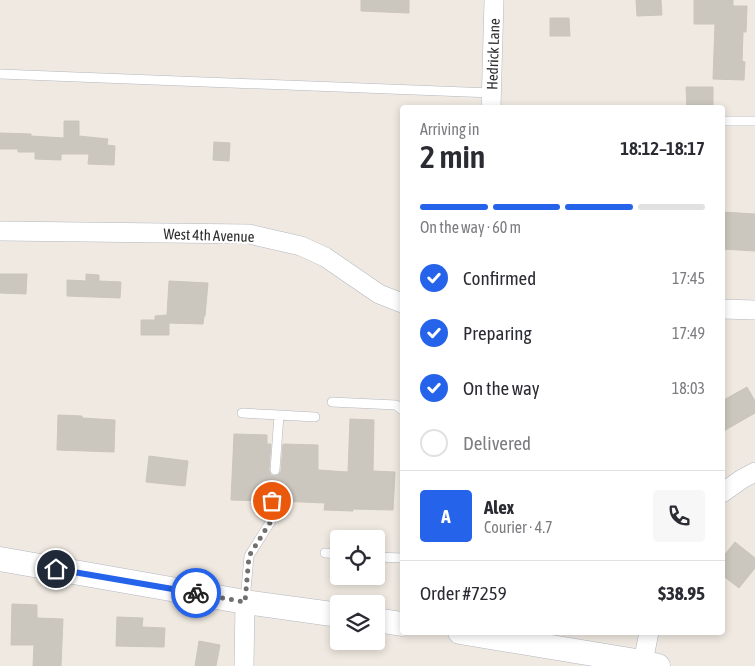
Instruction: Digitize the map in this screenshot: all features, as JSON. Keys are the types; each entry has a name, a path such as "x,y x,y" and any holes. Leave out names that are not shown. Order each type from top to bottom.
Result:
{"street":[{"name":"Hedrick Lane","path":"491,100 494,0"},
{"name":"West 4th Avenue","path":"0,231 249,234 301,246 325,257 379,294 400,302"},
{"path":"725,309 755,310"},
{"path":"725,490 755,472"},
{"path":"0,559 245,602 330,614"},
{"path":"244,666 245,602"},
{"path":"385,621 400,624"},
{"path":"478,635 651,664 649,635"}],"lane":[{"path":"0,74 491,100"},
{"path":"725,121 755,121"},
{"path":"332,402 396,405 400,408"},
{"path":"242,413 315,417"},
{"path":"275,470 279,415"},
{"path":"245,602 249,556 271,521 272,501"},
{"path":"324,553 330,553"},
{"path":"385,557 400,558"}],"building":[{"path":"361,0 409,0 409,13 361,11"},
{"path":"636,0 661,0 662,15 637,16"},
{"path":"694,0 733,0 733,6 747,6 746,32 743,32 742,61 745,62 744,80 713,79 715,24 694,24"},
{"path":"550,18 569,18 570,36 550,36"},
{"path":"686,87 713,87 713,105 687,105"},
{"path":"64,121 79,121 79,136 108,139 107,145 115,146 114,165 88,164 89,154 61,154 61,160 35,159 35,152 18,152 18,149 0,149 0,133 64,138"},
{"path":"214,142 230,143 229,161 213,160"},
{"path":"725,212 755,214 755,251 725,249"},
{"path":"0,274 27,274 26,294 0,293"},
{"path":"86,274 99,275 99,281 121,282 120,298 67,296 67,280 86,281"},
{"path":"169,281 208,283 203,324 169,323 169,335 141,335 141,320 155,320 155,316 167,315"},
{"path":"747,387 755,401 755,413 725,430 725,399"},
{"path":"58,415 115,420 114,452 57,450"},
{"path":"350,419 374,420 373,471 395,472 393,510 324,510 325,503 278,501 273,495 269,496 266,501 231,500 234,434 267,435 267,444 271,444 269,470 271,475 274,476 278,475 281,471 283,444 318,445 318,470 348,472"},
{"path":"149,456 188,461 185,486 146,482"},
{"path":"735,542 755,558 755,568 739,588 725,577 725,554"},
{"path":"12,604 37,605 37,618 63,619 61,666 33,666 34,645 11,645"},
{"path":"117,617 143,618 142,627 165,628 164,647 116,646"},
{"path":"199,641 220,645 216,666 195,666"}],"way so far":[{"path":"196,593 245,602 249,556 271,521 272,501"}],"route":[{"path":"56,569 196,593"}]}
